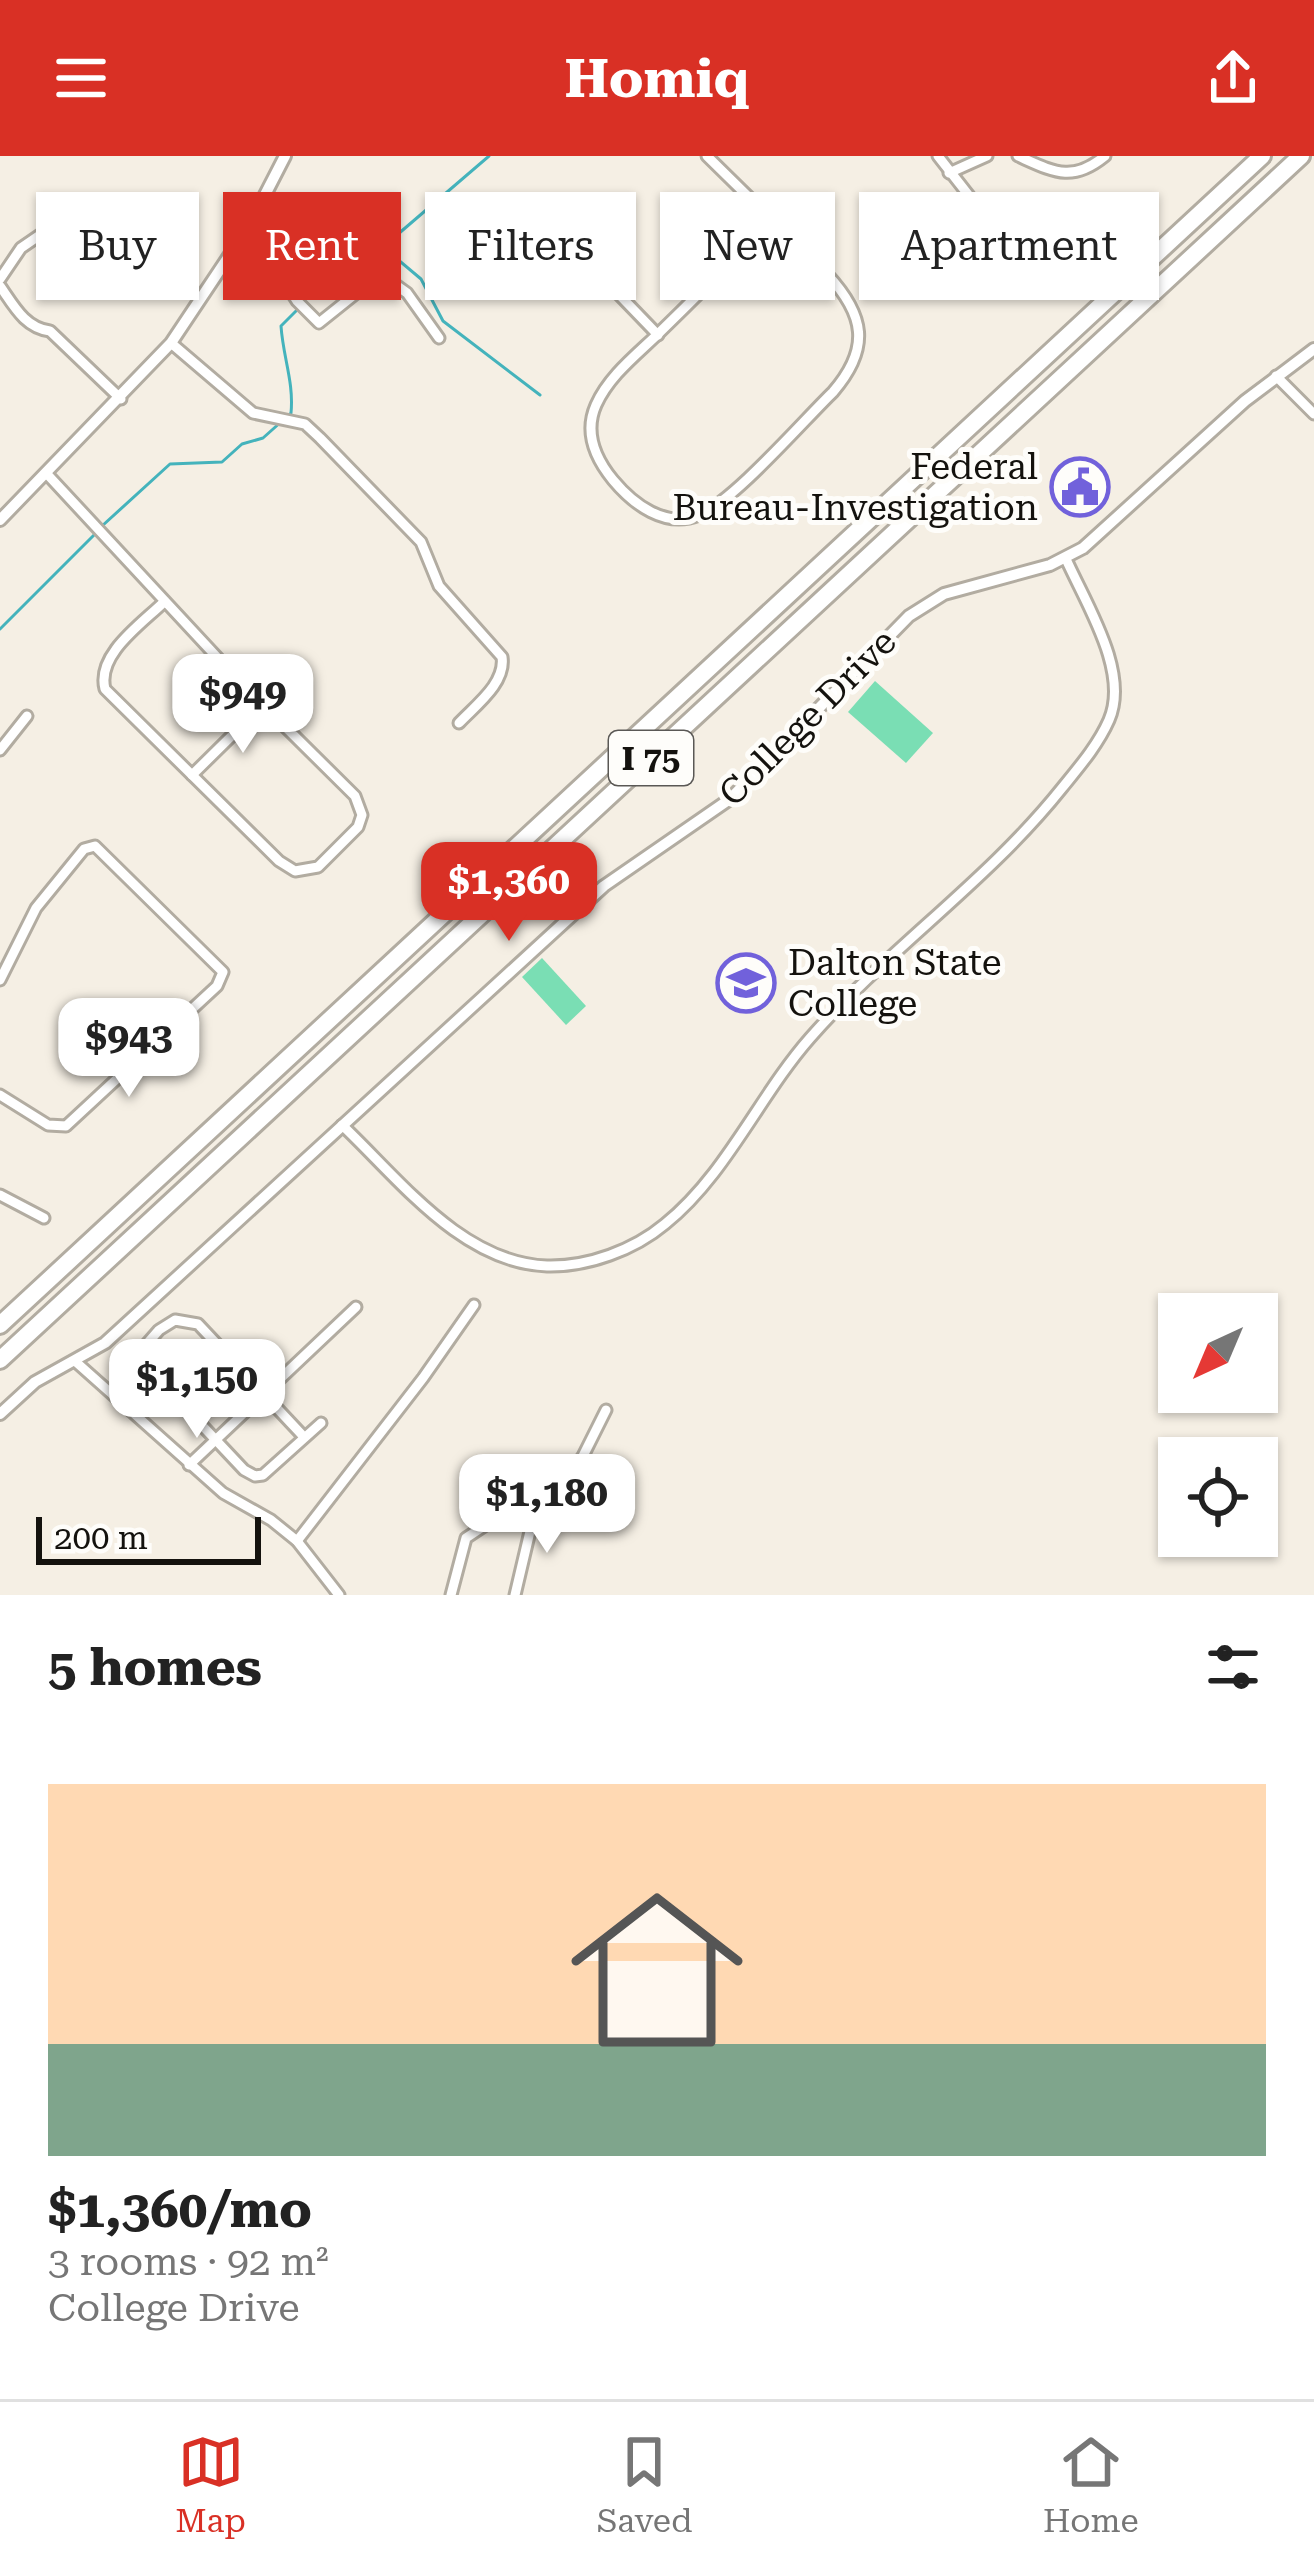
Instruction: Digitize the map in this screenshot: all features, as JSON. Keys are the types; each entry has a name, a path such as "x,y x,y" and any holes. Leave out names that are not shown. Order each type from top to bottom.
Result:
{"highway":[{"name":"I 75","path":"0,1325 1262,156"},
{"name":"I 75","path":"0,1360 1301,156"}],"street":[{"path":"266,192 285,156"},
{"path":"707,156 744,192"},
{"path":"938,156 965,192"},
{"path":"949,173 987,156"},
{"path":"1018,156 1069,174 1106,156"},
{"path":"36,238 21,248 0,283 22,318 36,329 50,331 121,399"},
{"path":"0,520 171,344 223,265"},
{"path":"692,300 604,388 589,424 598,459 622,491 654,514 685,519 717,505 850,372 857,355 854,309 835,283"},
{"path":"401,289 439,338"},
{"path":"296,300 320,323 348,300"},
{"path":"624,300 658,335"},
{"path":"171,344 253,413 305,424 421,542 439,586 502,657 504,670 498,680 459,723"},
{"name":"College Drive","path":"0,1414 35,1382 105,1343 622,871 730,799 909,616 963,587 1066,559 1276,376 1314,349"},
{"path":"1276,376 1314,414"},
{"path":"47,474 262,705 355,796 362,815 348,840 318,867 295,871 279,861 113,698 102,676 109,658 165,601"},
{"path":"342,1125 456,1234 499,1256 530,1264 566,1265 613,1253 660,1229 689,1202 808,1040 1044,811 1111,718 1116,672 1066,559"},
{"path":"192,775 262,705"},
{"path":"0,750 27,716"},
{"path":"0,980 36,908 85,849 95,846 223,972 217,986 66,1126 48,1125 0,1094"},
{"path":"0,1195 44,1218"},
{"path":"297,1541 474,1305"},
{"path":"190,1465 356,1307"},
{"path":"140,1311 166,1325"},
{"path":"140,1311 151,1337"},
{"path":"304,1437 198,1324 188,1320 166,1325 151,1337 144,1358 149,1369 255,1476 263,1474 321,1423"},
{"path":"76,1362 223,1493 297,1541 340,1595"},
{"path":"451,1595 466,1538 511,1508 536,1506 554,1497 583,1456 606,1410"},
{"path":"515,1595 536,1506"}],"green space":[{"path":"875,681 933,733 906,763 848,712"},
{"path":"542,958 586,1006 566,1025 522,977"}],"waterway":[{"path":"401,232 489,156"},
{"path":"401,262 421,279 443,321 540,395"},
{"path":"102,526 170,464 222,462 242,444 263,438 291,413 281,326 299,308"},
{"path":"0,629 96,533"}],"place":[{"name":"Federal Bureau-Investigation","path":"1080,487"},
{"name":"Dalton State College","path":"746,983"}]}
